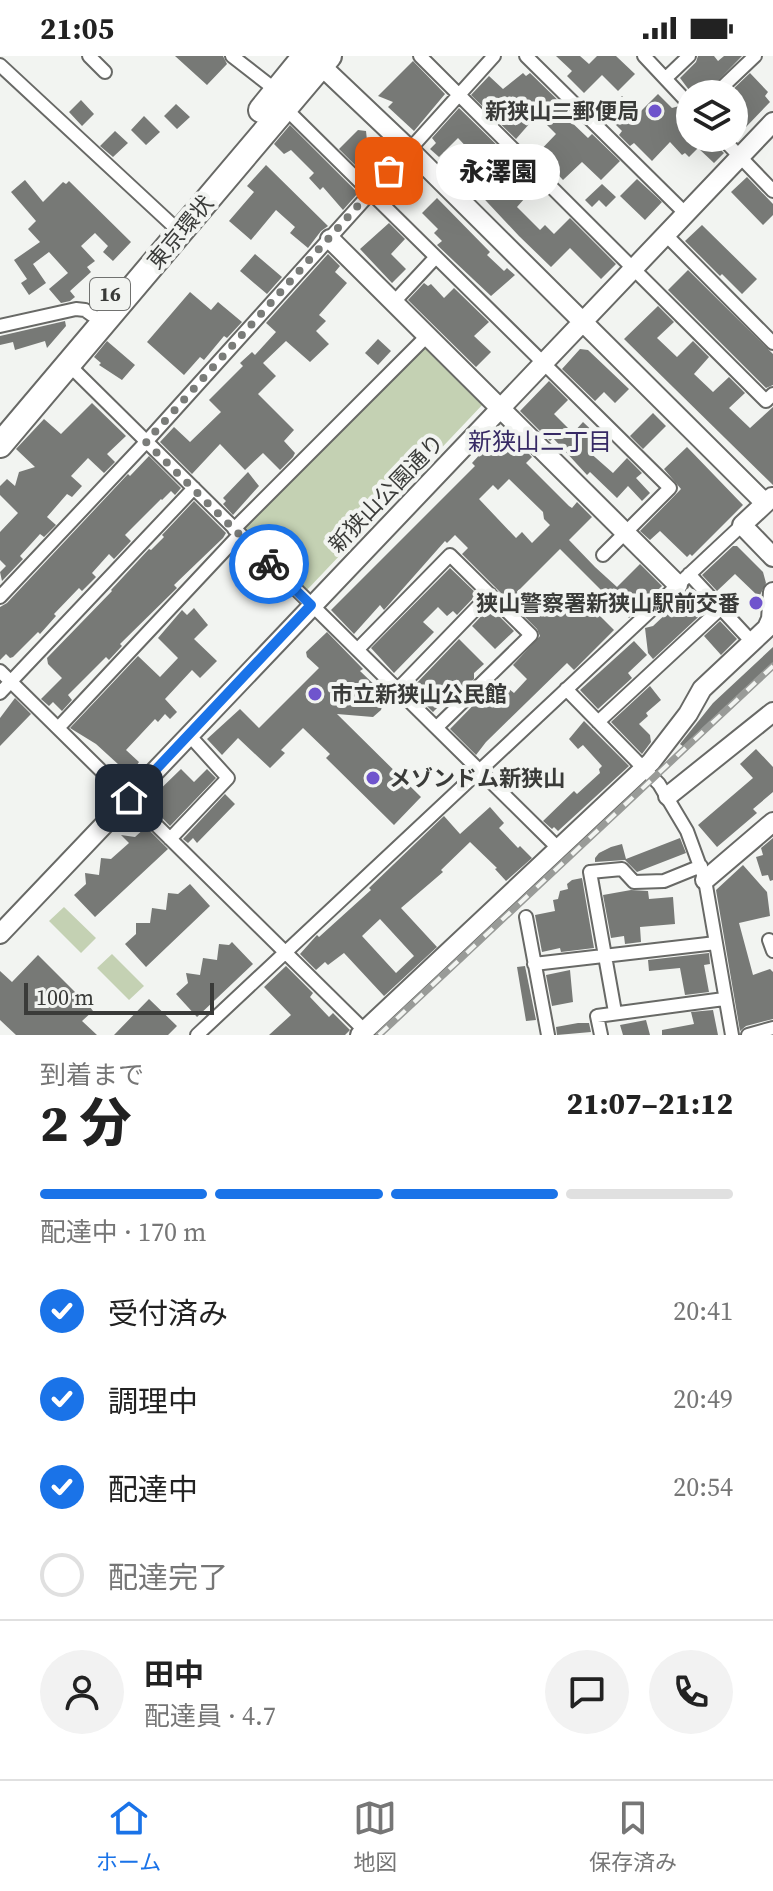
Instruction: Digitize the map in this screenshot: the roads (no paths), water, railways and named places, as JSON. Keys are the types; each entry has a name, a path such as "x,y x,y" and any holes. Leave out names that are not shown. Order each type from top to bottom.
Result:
{"highway":[{"name":"東京環状","path":"0,445 316,58"},
{"name":"東京環状","path":"0,423 92,315 175,228"}],"street":[{"path":"89,56 105,72"},
{"path":"232,56 281,99 369,192 670,488 603,555"},
{"path":"420,56 766,401 773,394"},
{"path":"0,597 146,442 494,56"},
{"path":"526,56 686,214"},
{"path":"644,56 676,89"},
{"path":"666,78 689,56"},
{"path":"730,80 755,56"},
{"path":"197,1035 769,500 583,323 316,58"},
{"path":"0,65 175,228"},
{"name":"新狭山公園通り","path":"0,934 773,122"},
{"path":"735,152 773,191"},
{"path":"666,235 773,343"},
{"path":"330,239 626,532 720,609 752,642"},
{"path":"394,302 435,258"},
{"path":"0,326 76,309 92,315"},
{"path":"59,727 237,532 427,336"},
{"path":"68,364 559,849"},
{"path":"0,693 194,488"},
{"path":"742,525 773,557"},
{"path":"358,649 450,555 490,594 531,635 437,727"},
{"path":"0,671 286,952 362,1033 644,769 688,714 702,689 767,628 771,619 773,592"},
{"path":"398,689 490,594"},
{"path":"598,722 720,609"},
{"path":"566,689 668,796 687,831 703,873 732,1035"},
{"path":"668,796 773,712"},
{"path":"170,839 228,778 189,735"},
{"path":"615,1012 590,872 622,869 634,882 664,881 703,873 773,822"},
{"path":"526,917 548,1035"},
{"path":"534,964 716,943"},
{"path":"601,1035 597,1016 724,999"},
{"path":"748,1035 773,1028"}],"railway":[{"path":"379,1035 773,666"}],"place":[{"name":"新狭山二郵便局","path":"655,111"},
{"name":"永澤園","path":"389,171"},
{"name":"狭山警察署新狭山駅前交番","path":"756,603"},
{"name":"市立新狭山公民館","path":"315,694"},
{"name":"メゾンドム新狭山","path":"373,778"}],"district":[{"name":"新狭山二丁目","path":"540,442"}]}
